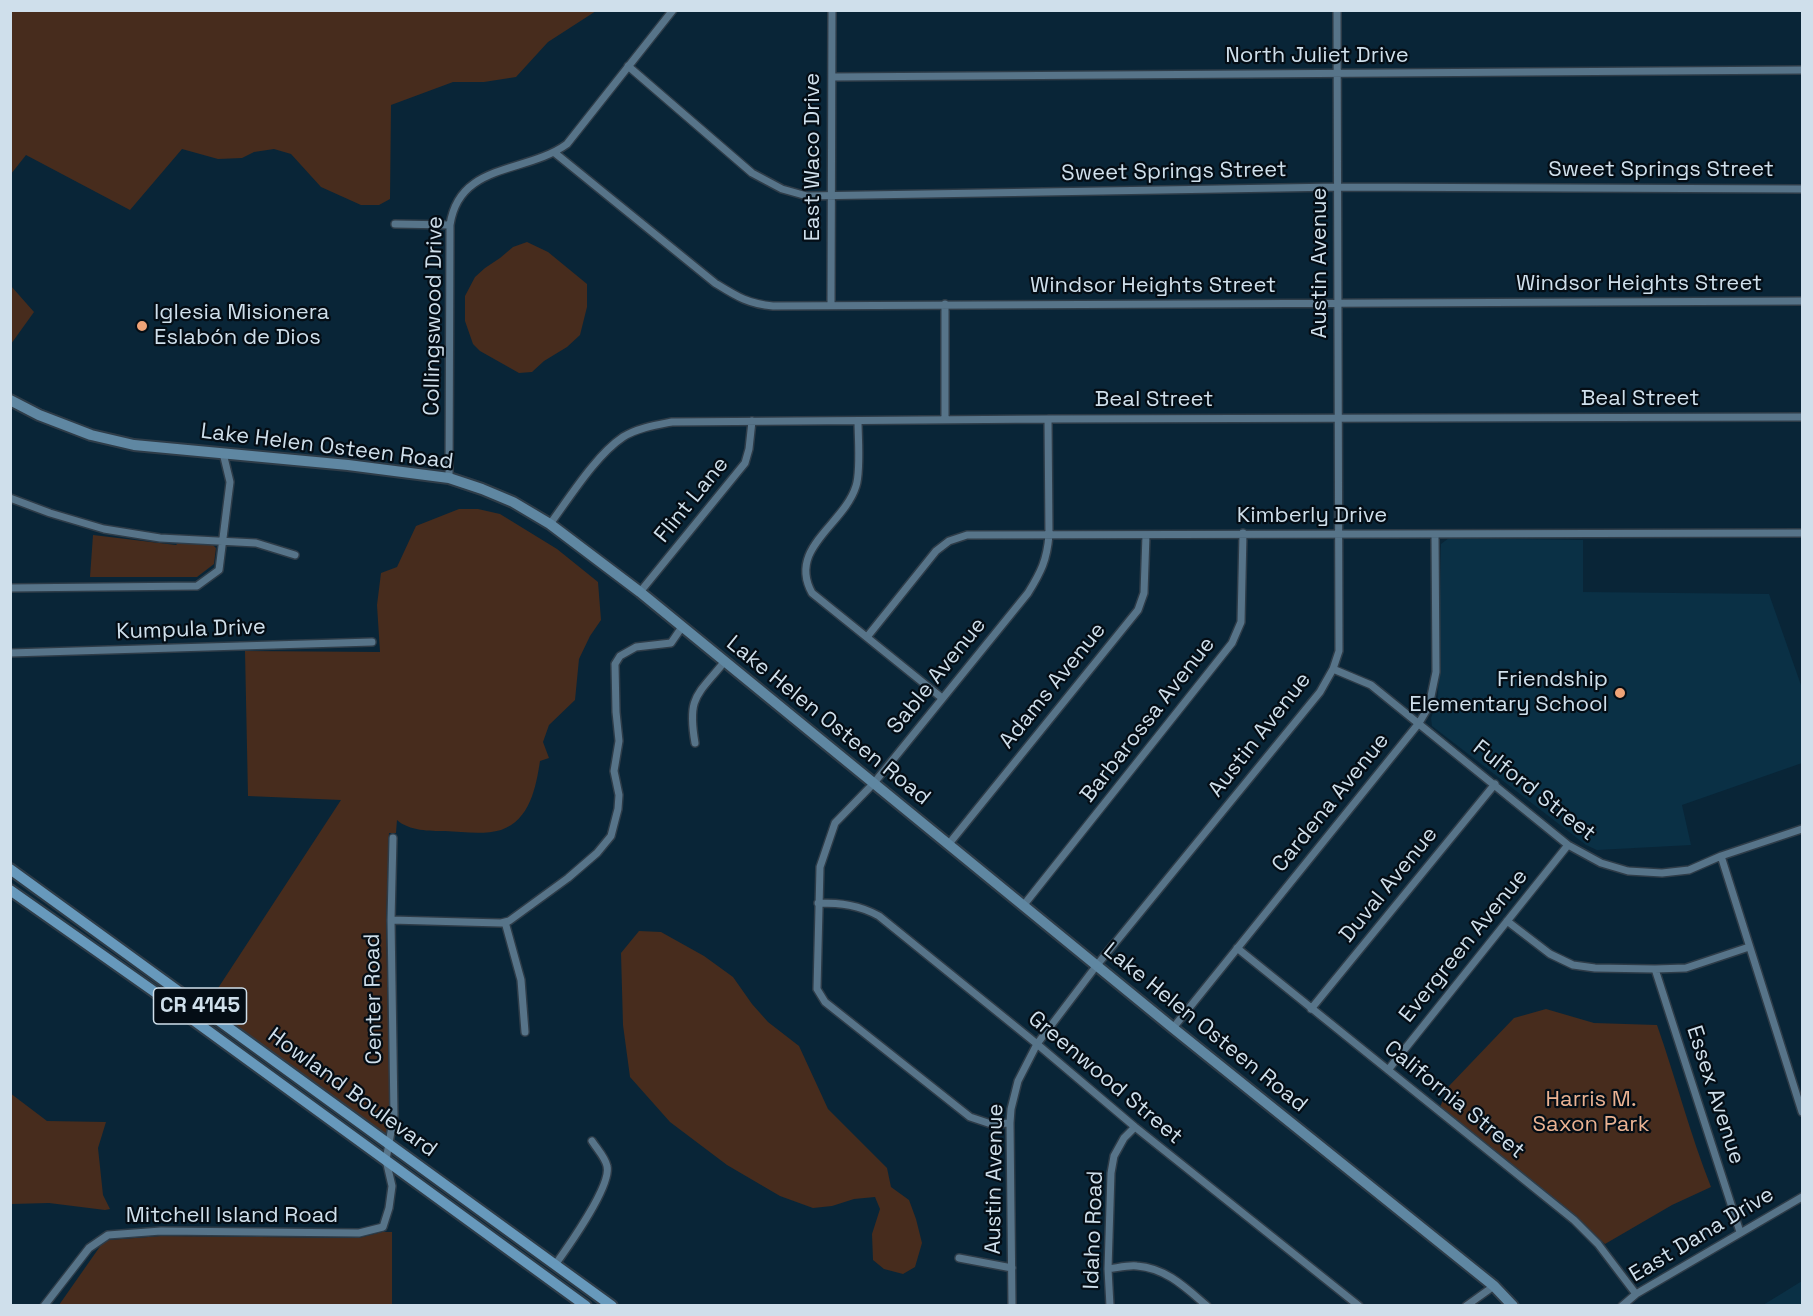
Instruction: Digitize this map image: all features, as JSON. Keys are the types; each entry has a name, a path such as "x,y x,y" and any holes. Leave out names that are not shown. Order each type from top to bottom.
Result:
{"main road":[{"name":"Howland Boulevard","path":"10,869 612,1305"},
{"path":"10,878 23,887 43,893"},
{"name":"Howland Boulevard","path":"10,890 386,1160 575,1302 586,1305"}],"street":[{"name":"Collingswood Drive","path":"449,478 450,225 456,202 464,190 479,178 555,153 567,144 673,10"},
{"name":"East Waco Drive","path":"831,304 832,10"},
{"name":"Austin Avenue","path":"1012,1305 1010,1123 1018,1081 1037,1044 1097,965 1320,692 1333,669 1339,651 1337,10"},
{"name":"Sweet Springs Street","path":"628,66 752,173 782,189 807,196 1338,187 1803,189"},
{"name":"North Juliet Drive","path":"832,77 1803,70"},
{"name":"Windsor Heights Street","path":"555,153 715,283 740,299 755,304 773,306 1803,301"},
{"path":"395,224 450,225"},
{"path":"945,304 945,420"},
{"name":"Lake Helen Osteen Road","path":"10,400 39,416 91,435 134,445 348,465 449,478 513,502 550,524 640,592 1173,1028 1494,1286 1513,1305"},
{"name":"Beal Street","path":"550,524 605,452 624,436 644,428 672,422 1803,417"},
{"name":"Sable Avenue","path":"1010,1123 991,1124 970,1117 825,1002 817,989 818,903 820,867 835,823 874,783 1028,593 1041,573 1048,554 1049,535 1048,419"},
{"name":"Flint Lane","path":"640,592 745,463 750,449 752,421"},
{"path":"858,421 858,483 849,504 812,547 805,563 807,583 812,592 942,698"},
{"path":"10,588 197,586 219,570 230,482 223,453"},
{"path":"10,498 104,529 160,538 256,543 295,555"},
{"name":"Barbarossa Avenue","path":"1023,906 1232,643 1240,622 1243,533"},
{"name":"Kimberly Drive","path":"867,637 936,551 949,541 967,535 1803,533"},
{"name":"Cardena Avenue","path":"1173,1028 1419,723 1430,706 1436,672 1435,534"},
{"name":"Adams Avenue","path":"948,844 1138,610 1144,594 1146,535"},
{"path":"391,920 505,922 523,912 597,853 611,836 618,809 619,795 614,771 619,741 615,664 620,656 636,647 671,643 682,627"},
{"name":"Kumpula Drive","path":"10,654 372,642"},
{"path":"695,742 691,717 693,700 725,661"},
{"name":"Fulford Street","path":"1333,669 1371,685 1568,845 1601,863 1628,871 1662,873 1689,870 1720,856 1803,829"},
{"name":"Duval Avenue","path":"1311,1009 1495,784"},
{"name":"Center Road","path":"386,1160 394,1115 391,920 393,838"},
{"name":"Evergreen Avenue","path":"1388,1070 1568,845"},
{"path":"1720,856 1803,1112"},
{"name":"Greenwood Street","path":"818,903 844,903 867,909 879,916 1135,1127 1359,1305"},
{"path":"1507,921 1550,954 1573,965 1595,968 1686,968 1749,947"},
{"path":"505,922 521,980 525,1032"},
{"name":"California Street","path":"1237,948 1574,1220 1598,1244 1636,1294"},
{"name":"Essex Avenue","path":"1655,969 1740,1232"},
{"name":"Idaho Road","path":"1110,1305 1108,1269 1111,1173 1114,1156 1124,1138 1135,1127"},
{"path":"555,1265 594,1204 608,1177 607,1166 592,1141"},
{"name":"Mitchell Island Road","path":"44,1305 89,1248 108,1235 161,1231 359,1233 383,1227 392,1186 386,1160"},
{"name":"East Dana Drive","path":"1622,1305 1636,1294 1803,1197"},
{"path":"959,1258 1012,1268"},
{"path":"1108,1269 1137,1266 1161,1272 1178,1281 1207,1305"},
{"path":"1466,1305 1494,1286"}],"shaded area":[{"name":"Friendship Elementary School","path":"1449,538 1583,540 1583,592 1769,594 1802,688 1802,763 1682,805 1691,845 1597,850 1586,845 1432,726 1431,718 1438,699 1441,544"},
{"path":"1802,1281 1802,1305 1763,1305 1781,1294"}],"green space":[{"path":"10,11 596,11 548,42 516,77 484,82 453,82 391,105 390,199 379,205 361,205 321,187 291,154 274,149 254,152 242,158 218,159 182,149 130,210 26,155 11,174"},
{"path":"527,242 548,252 587,284 587,307 580,335 532,372 519,373 480,351 473,344 465,321 465,296 475,277 485,268 513,247"},
{"path":"11,286 34,312 11,344"},
{"path":"459,509 478,509 500,514 557,549 598,582 601,620 579,659 575,700 549,725 543,742 549,758 540,761 534,792 519,819 501,830 481,833 420,830 397,820 396,833 389,833 386,924 390,1115 386,1135 207,1005 341,800 248,796 245,651 380,652 377,605 381,573 397,567 416,526"},
{"path":"93,535 176,545 181,540 211,543 216,548 214,564 197,577 90,577"},
{"path":"639,931 661,932 704,956 733,977 768,1022 799,1046 828,1109 887,1168 891,1187 909,1200 922,1243 915,1267 903,1274 884,1269 873,1260 872,1234 880,1209 875,1197 813,1208 780,1196 727,1165 670,1122 630,1077 623,1025 621,953"},
{"name":"Harris M. Saxon Park","path":"1546,1009 1594,1023 1657,1025 1711,1187 1672,1205 1605,1244 1558,1202 1440,1107 1449,1086 1514,1018"},
{"path":"10,1093 47,1121 106,1122 98,1148 103,1195 110,1209 49,1203 11,1204"},
{"path":"392,1232 392,1305 59,1305 101,1245 109,1240 161,1236 359,1238"}],"place":[{"name":"Iglesia Misionera Eslabón de Dios","path":"142,326"},
{"name":"Friendship Elementary School","path":"1620,693"}]}
